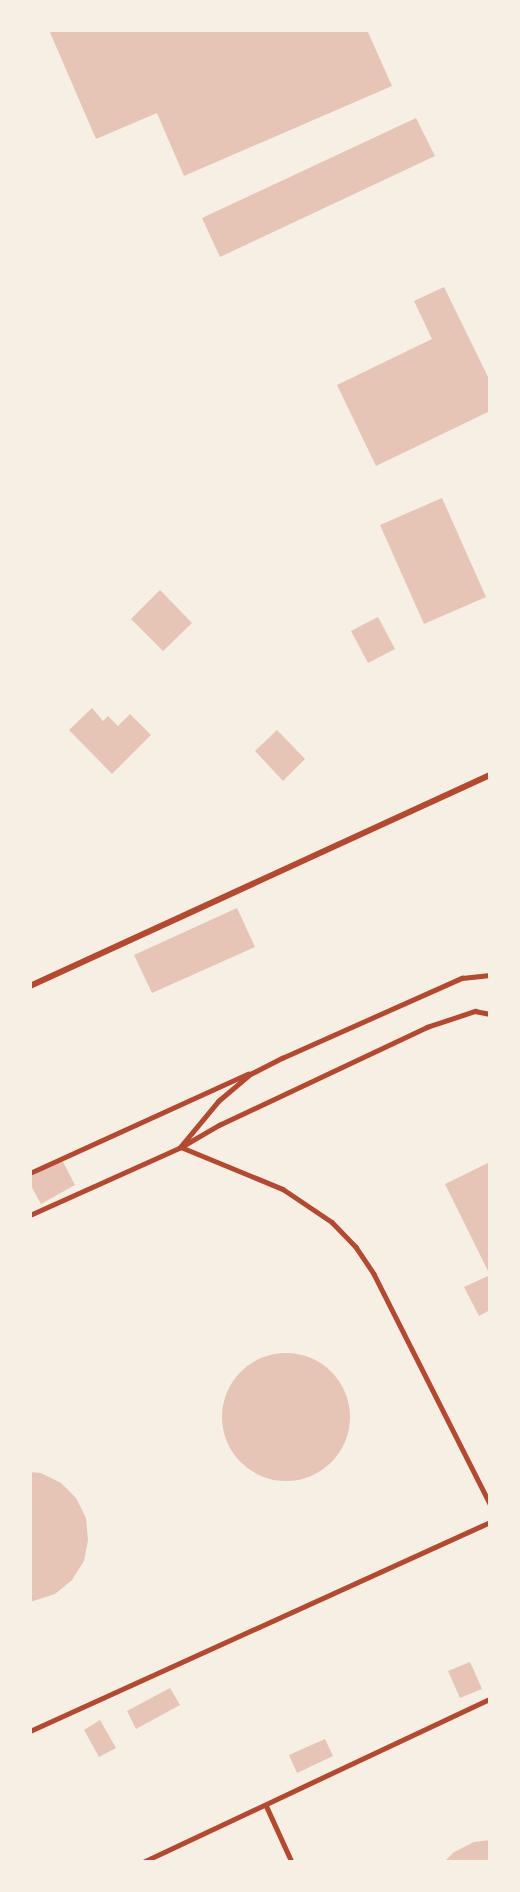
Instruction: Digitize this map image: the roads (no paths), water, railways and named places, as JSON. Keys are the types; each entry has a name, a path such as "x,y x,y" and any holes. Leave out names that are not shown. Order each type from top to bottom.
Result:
{"street":[{"path":"30,986 490,775"}],"lane":[{"path":"30,1173 462,978 490,975"},
{"path":"30,1215 181,1147 219,1125 427,1027 475,1011 490,1014"},
{"path":"181,1147 219,1101 251,1074 283,1058"},
{"path":"181,1147 284,1189 332,1222 356,1247 374,1274 490,1504"},
{"path":"30,1731 490,1522"},
{"path":"143,1862 490,1699"},
{"path":"266,1805 292,1862"}]}
